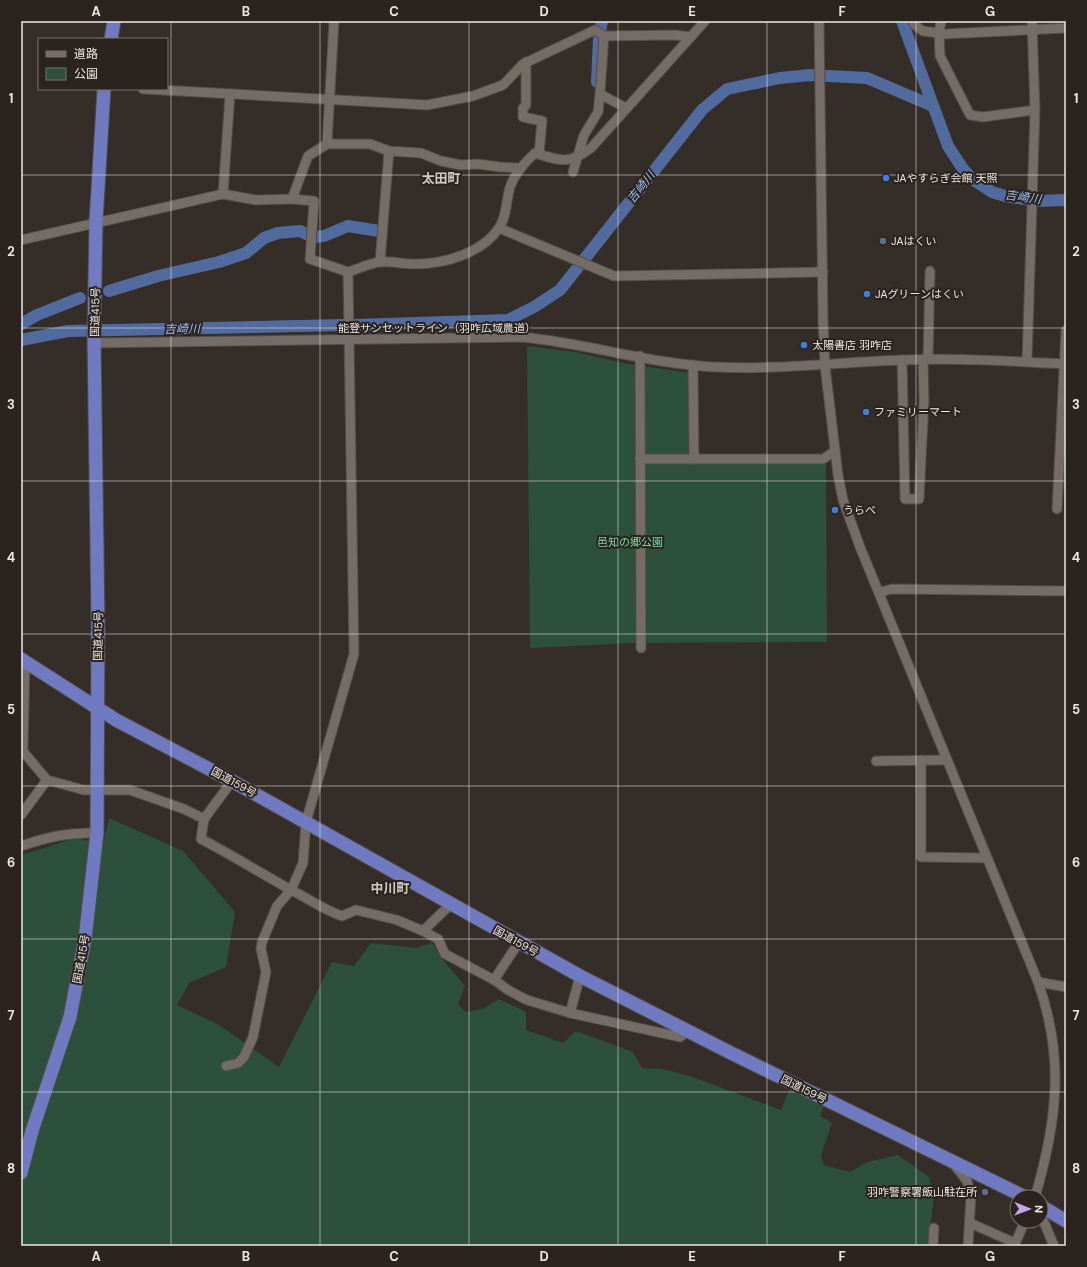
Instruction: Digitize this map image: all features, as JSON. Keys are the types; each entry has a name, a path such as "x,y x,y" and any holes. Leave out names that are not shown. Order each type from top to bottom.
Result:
{"highway":[{"path":"111,38 114,21"},
{"name":"国道415号","path":"21,1173 32,1132 70,1017 85,939 97,833 98,624 94,320 96,221 104,90"},
{"name":"国道159号","path":"23,661 118,721 232,781 580,976 686,1031 1009,1189"},
{"path":"1049,1211 1066,1221"}],"street":[{"path":"326,144 334,21"},
{"path":"21,240 96,221 223,194 256,200 292,199 314,201 310,259 348,272 380,262 416,264 443,260 470,253 480,247 499,228 504,218 510,187 520,168 535,153 566,161 580,156 591,148 705,21"},
{"path":"819,21 826,366 835,451 843,500 860,547 880,592 1038,982 1048,1012 1053,1037 1056,1095 1045,1162 1037,1189"},
{"path":"914,21 915,26 923,31 939,33 1032,26 1066,28"},
{"path":"941,21 939,33 940,56 970,115 983,117 1035,110"},
{"path":"1027,361 1035,110 1032,26"},
{"path":"160,90 427,105 473,96 503,85 526,62 595,30 601,34 675,34 691,37"},
{"path":"573,172 584,135 598,112 600,94 601,34"},
{"path":"526,62 526,106 523,108 523,117 542,121 539,154"},
{"path":"223,194 230,94"},
{"path":"600,94 626,108"},
{"path":"292,199 308,156 326,144 370,144 389,152 422,153 441,161 461,165 478,164 520,168"},
{"path":"380,262 389,152"},
{"path":"499,228 614,276 823,272"},
{"path":"226,1066 238,1063 249,1049 266,972 261,949 262,942 278,903 291,890 303,863 306,822 354,654 348,272"},
{"path":"902,360 905,499 919,499 930,272"},
{"path":"1057,509 1066,330"},
{"name":"能登サンセットライン（羽咋広域農道）","path":"94,340 349,340 521,337 554,340 693,365 716,367 826,366 925,359 1027,361 1065,364"},
{"path":"640,356 641,648"},
{"path":"693,365 694,459"},
{"path":"640,459 823,459 835,451"},
{"path":"880,592 892,589 1066,591"},
{"path":"23,661 22,749 47,780 84,790 134,791 184,809 204,819"},
{"path":"921,760 921,857 987,858"},
{"path":"876,761 947,760"},
{"path":"21,815 47,780"},
{"path":"232,781 204,819 201,839 331,913 342,916 356,910 397,920 423,931 438,939 445,954 494,980 526,1000 570,1013 680,1038 686,1031"},
{"path":"21,846 51,836 76,832 97,833"},
{"path":"423,931 451,904"},
{"path":"494,980 519,942"},
{"path":"570,1013 580,976"},
{"path":"1038,982 1066,987"},
{"path":"951,1160 967,1181 971,1195 968,1246"},
{"path":"970,1223 1014,1244 1021,1229"},
{"path":"933,1246 934,1228"},
{"path":"1047,1229 1054,1246"}],"green space":[{"name":"邑知の郷公園","path":"527,346 575,352 628,364 691,373 693,464 826,463 827,642 636,643 530,648"},
{"path":"109,818 183,851 235,912 226,967 189,983 177,1005 219,1025 279,1067 332,962 354,966 371,943 416,948 432,943 443,960 465,986 458,1004 465,1012 483,1009 499,999 526,1012 526,1030 563,1043 576,1031 633,1052 642,1068 663,1069 693,1077 781,1110 789,1090 824,1106 820,1116 832,1123 821,1155 824,1165 850,1172 867,1162 898,1155 929,1177 934,1198 928,1246 21,1246 21,855 76,838 103,844"}],"waterway":[{"name":"吉崎川","path":"597,82 599,38 602,21"},
{"name":"吉崎川","path":"902,21 948,146 963,169 972,179 992,192 1005,196 1036,201 1066,200"},
{"name":"吉崎川","path":"355,325 508,320 534,307 560,290 702,110 727,89 780,78 810,75 867,78 933,106"},
{"name":"吉崎川","path":"109,291 158,276 219,262 246,253 264,238 278,233 300,231 313,237 324,236 348,226 379,231"},
{"name":"吉崎川","path":"21,324 37,315 80,298"},
{"name":"吉崎川","path":"21,340 68,331 343,325"}],"place":[{"name":"JAやすらぎ会館 天照","path":"886,178"},
{"name":"JAはくい","path":"883,241"},
{"name":"JAグリーンはくい","path":"867,294"},
{"name":"太陽書店 羽咋店","path":"804,345"},
{"name":"ファミリーマート","path":"866,412"},
{"name":"うらべ","path":"835,510"},
{"name":"羽咋警察署飯山駐在所","path":"985,1192"}],"district":[{"name":"太田町","path":"441,178"},
{"name":"中川町","path":"390,888"}]}
